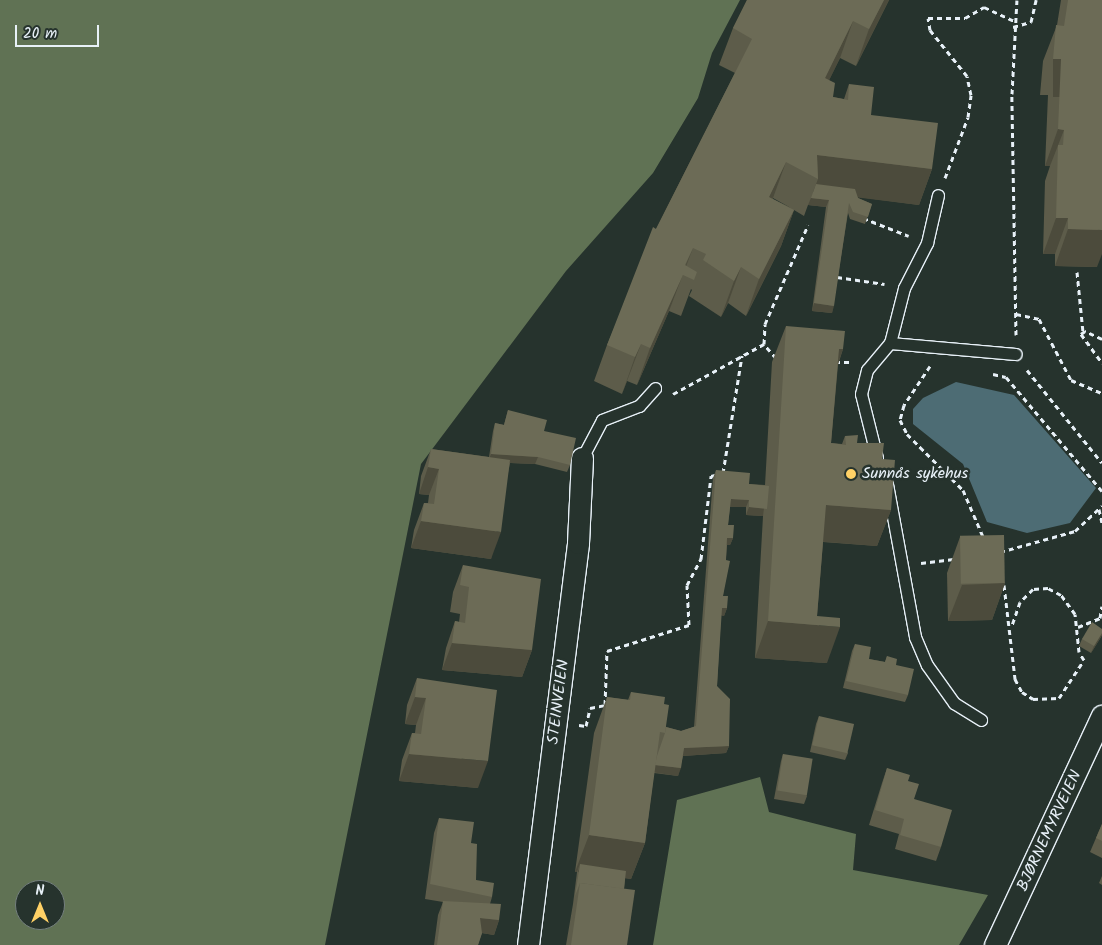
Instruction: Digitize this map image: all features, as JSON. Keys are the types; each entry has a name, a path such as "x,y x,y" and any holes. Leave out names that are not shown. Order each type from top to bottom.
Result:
{"street":[{"name":"STEINVEIEN","path":"528,945 578,543 582,458"},
{"name":"BJØRNEMYRVEIEN","path":"995,945 1028,882 1102,716"}],"lane":[{"path":"938,196 927,243 904,288 890,343 872,362 862,382 862,407 892,498 901,565 915,637 927,665 954,703 981,720"},
{"path":"890,343 938,345 1016,354"},
{"path":"582,458 602,420 639,406 655,388"}],"path":[{"path":"1017,0 1013,27 1016,354 1102,463"},
{"path":"1013,27 1032,22 1036,0"},
{"path":"938,196 968,117 971,94 967,76 930,30 928,18 965,18 984,7 1014,21"},
{"path":"859,216 927,243"},
{"path":"787,359 771,356 764,344 765,324 808,225"},
{"path":"1077,272 1082,332 1088,349 1102,363"},
{"path":"837,277 904,288"},
{"path":"1016,314 1039,319 1072,380 1102,393"},
{"path":"1082,332 1102,338"},
{"path":"655,388 670,395 685,391 722,364 764,344"},
{"path":"938,345 937,357 904,405 900,420 907,434 963,490 988,547"},
{"path":"556,724 586,726 590,708 605,705 607,651 689,625 687,585 700,558 711,476 723,473 742,356"},
{"path":"826,361 872,362"},
{"path":"986,372 1006,377 1102,491"},
{"path":"1101,507 1102,523"},
{"path":"990,553 1074,530 1101,507"},
{"path":"998,552 1000,557"},
{"path":"901,565 963,558"},
{"path":"1003,579 1006,623 1012,625"},
{"path":"1048,588 1061,596 1078,627 1079,652 1084,660 1067,692 1047,700 1022,692 1016,679 1012,625 1026,595 1033,589 1048,588"},
{"path":"1078,627 1100,618 1102,606"}],"green space":[{"path":"0,0 740,0 712,53 698,98 653,173 566,271 421,464 325,945 0,945"},
{"path":"760,777 769,812 856,834 853,870 988,895 959,945 653,945 677,800"}],"water":[{"path":"956,382 1014,395 1096,488 1070,523 1027,533 987,522 963,464 913,424 913,409 923,398"}],"building":[{"path":"747,0 884,0 869,29 853,21 825,78 835,83 833,97 848,100 849,84 874,87 871,115 938,123 932,169 817,155 818,179 786,162 769,197 794,210 759,279 741,267 734,281 703,260 706,254 693,248 685,265 697,272 694,280 683,275 650,348 641,344 635,357 607,345 653,227 656,229 752,39 733,28"},
{"path":"1068,0 1102,0 1102,230 1068,229 1068,218 1056,218 1058,145 1063,145 1064,130 1058,129 1061,59 1053,59 1056,25 1064,26"},
{"path":"816,184 855,189 858,198 872,204 868,217 853,212 849,203 834,306 814,303 829,200 811,198"},
{"path":"786,326 845,331 843,349 839,349 831,443 846,445 845,436 858,435 857,443 884,443 882,459 895,460 891,510 826,505 817,616 840,618 840,627 768,621"},
{"path":"508,410 547,420 544,431 576,438 570,465 538,457 491,454 495,423 504,425"},
{"path":"431,449 510,460 501,532 421,521 424,503 434,504 439,469 428,467"},
{"path":"716,470 750,473 749,484 769,486 767,509 749,507 749,500 731,499 728,525 734,525 733,538 727,538 726,560 730,561 723,596 728,596 727,608 722,608 717,686 730,699 729,746 684,748 681,768 655,765 666,727 681,731 696,726"},
{"path":"1004,535 1005,583 961,584 960,536"},
{"path":"463,565 541,579 532,650 452,643 455,621 465,623 469,587 460,585"},
{"path":"1092,622 1102,629 1102,633 1094,646 1082,639"},
{"path":"855,644 871,647 869,659 885,662 887,656 897,659 896,665 914,669 908,695 846,681"},
{"path":"417,678 497,690 488,761 409,754 412,733 421,734 426,698 415,697"},
{"path":"631,692 665,697 664,704 669,705 665,733 660,732 645,843 589,835 607,697 630,700"},
{"path":"819,716 854,724 847,753 812,745"},
{"path":"783,754 813,759 807,795 777,791"},
{"path":"887,768 910,775 908,781 919,784 914,799 952,810 941,847 900,835 904,819 875,810"},
{"path":"439,818 474,822 471,843 477,844 476,880 494,883 492,897 430,884"},
{"path":"1102,824 1102,841 1096,838"},
{"path":"580,864 626,871 624,889 580,883 575,896"},
{"path":"580,883 635,890 627,945 571,945"},
{"path":"443,901 501,904 499,920 480,918 482,933 478,945 437,945"}],"place":[{"name":"Sunnås sykehus","path":"851,474"}]}
